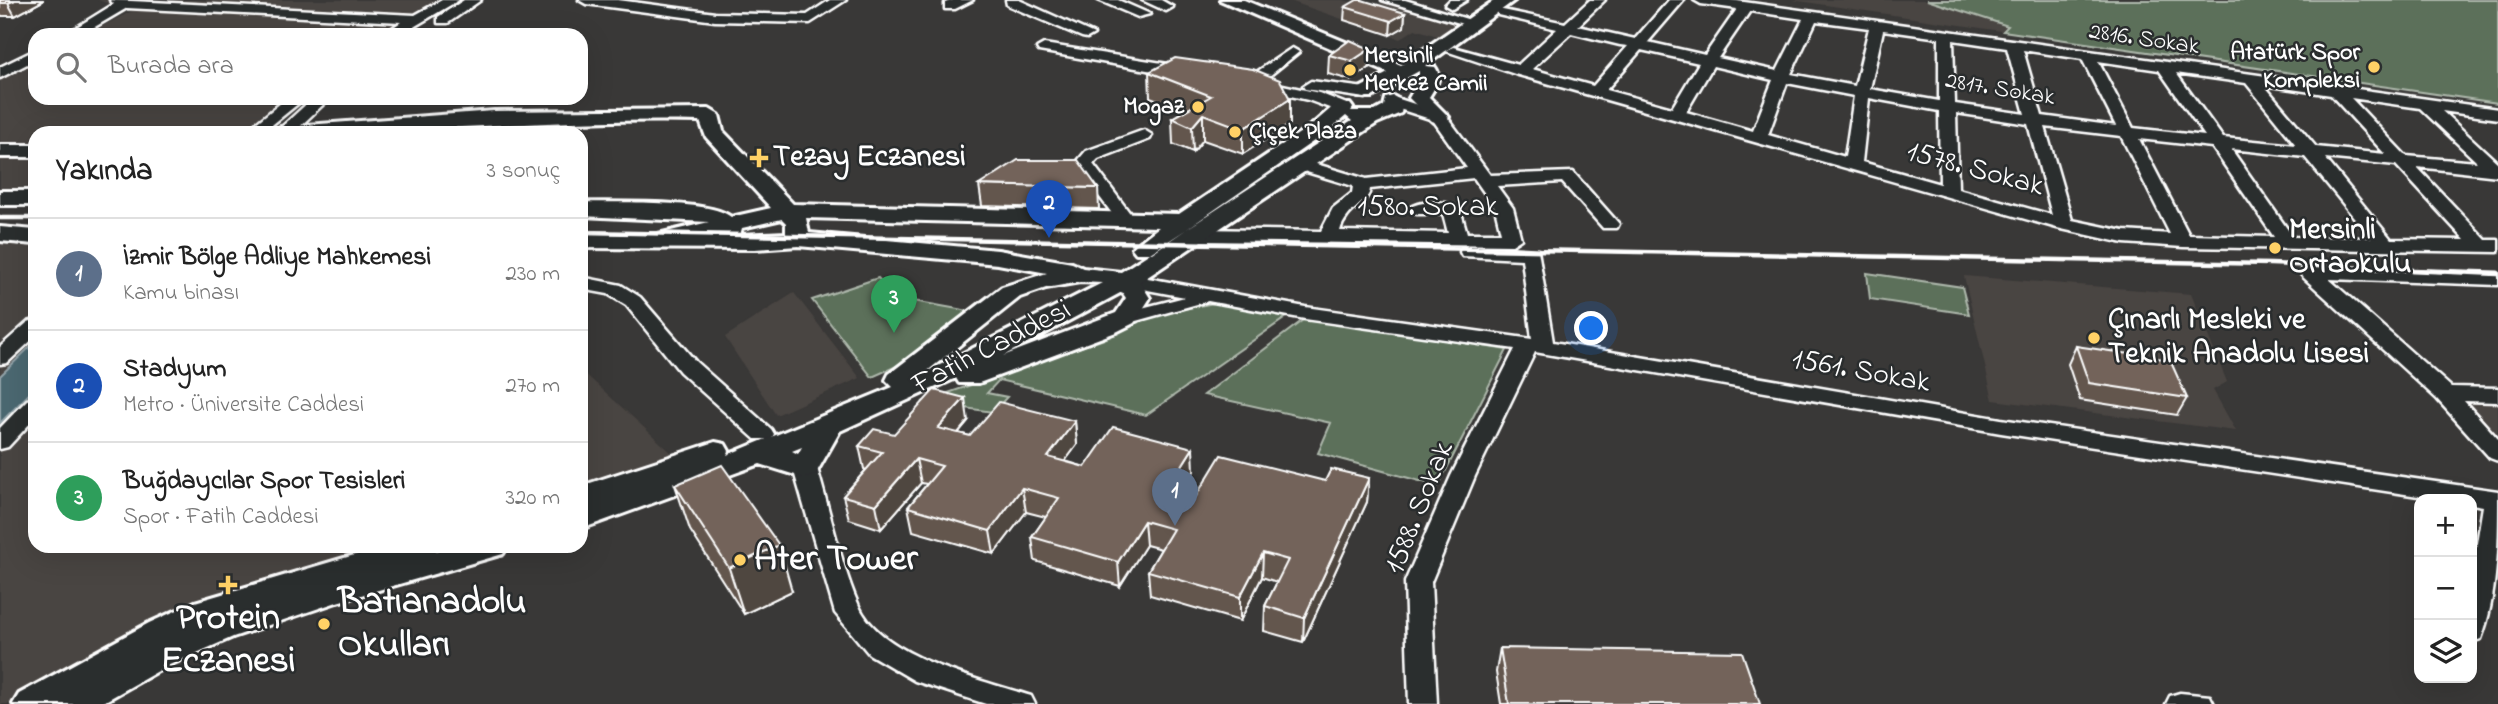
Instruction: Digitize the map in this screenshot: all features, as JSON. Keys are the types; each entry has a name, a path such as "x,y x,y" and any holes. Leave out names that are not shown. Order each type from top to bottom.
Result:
{"main road":[{"path":"1365,93 1403,73 1492,13 1520,0"},
{"path":"1236,1 1403,73"},
{"path":"1365,93 1382,95 1393,102 1453,51 1492,13"},
{"path":"1428,71 1429,81 1419,98 1439,117"},
{"name":"Fatih Caddesi","path":"588,514 760,444 899,380 1006,316 1175,248 1189,228 1320,128 1343,108 1346,98 1365,93"},
{"name":"Fatih Caddesi","path":"1113,272 1303,165 1372,117 1391,112 1393,102"},
{"path":"1343,108 1354,115 1372,117"},
{"path":"356,126 514,116 709,115 713,133 797,222 798,239"},
{"path":"0,151 28,151"},
{"path":"0,198 28,198"},
{"path":"588,209 681,211 717,218 755,242"},
{"path":"673,238 695,227 693,218 681,211"},
{"path":"673,238 787,211 1126,220 1189,228"},
{"path":"0,234 28,236"},
{"path":"588,241 673,238 755,242 798,239 998,257 1113,272"},
{"path":"998,257 1012,272 1014,281 1006,316"},
{"path":"760,444 777,456 805,468 829,425 1078,338 1125,318 1138,298 1135,288 1113,272 1094,268 1060,267"},
{"path":"1006,316 1053,278 1113,272"},
{"path":"1006,316 1041,341 1078,338"},
{"name":"Fatih Caddesi","path":"588,495 829,425 1006,316"},
{"path":"31,704 161,632 207,611 400,553"},
{"path":"71,704 134,666 186,642 306,601 468,553"}],"street":[{"path":"402,28 452,0"},
{"path":"428,28 474,0"},
{"path":"586,0 715,17 810,19 839,0"},
{"path":"950,6 966,0"},
{"path":"1105,0 1143,15"},
{"path":"1149,0 1166,7"},
{"path":"1389,0 1492,13"},
{"path":"1435,0 1492,13"},
{"path":"1520,71 1598,0"},
{"path":"1596,92 1636,43 1677,0"},
{"name":"2816. Sokak","path":"1701,0 1753,3 1877,27 2498,114"},
{"path":"81,28 120,2 418,19"},
{"path":"1013,2 1087,34"},
{"path":"1677,113 1709,60 1753,3 1828,10 1834,18"},
{"name":"2817. Sokak","path":"1492,13 1782,76 2034,119 2497,170"},
{"path":"1759,138 1782,76 1812,15"},
{"path":"1853,165 1862,91 1877,27"},
{"path":"1946,37 1949,192"},
{"path":"1044,48 1205,71 1065,41"},
{"path":"2014,46 2064,224"},
{"name":"1578. Sokak","path":"1453,51 2064,224 2124,237 2183,241 2489,246"},
{"path":"1252,79 1292,52"},
{"path":"2088,55 2183,241"},
{"path":"0,73 28,58"},
{"path":"2164,66 2287,242"},
{"path":"2250,78 2385,243"},
{"path":"1252,79 1365,93"},
{"path":"1252,79 1313,96 1343,108"},
{"path":"2335,90 2399,158 2489,246"},
{"path":"1393,102 1439,117"},
{"path":"2423,102 2497,170"},
{"path":"261,126 288,105"},
{"path":"289,126 315,105"},
{"path":"1372,117 1419,121 1453,134"},
{"name":"1580. Sokak","path":"1189,228 1329,237 1512,239 1504,208 1439,117"},
{"path":"1126,220 1084,164 1092,155 1144,135"},
{"path":"1303,165 1354,179 1362,185 1481,176 1567,176 1588,203 1610,223"},
{"name":"1580. Sokak","path":"1329,237 1334,216 1342,205 1362,195 1362,185"},
{"path":"1417,209 1451,209 1459,238"},
{"path":"1175,248 1531,254 1536,346"},
{"name":"1561. Sokak","path":"1113,272 1318,316 1536,346 2001,426 2497,500"},
{"path":"2498,279 2311,273 2445,394 2498,453"},
{"path":"588,284 614,289 633,301 688,367 760,444"},
{"name":"1561. Sokak","path":"1125,318 1170,304 1216,296"},
{"path":"0,358 28,332"},
{"name":"1588. Sokak","path":"1423,704 1418,582 1463,476 1536,346"},
{"path":"2445,394 2498,395"},
{"path":"0,442 28,412"},
{"path":"805,468 848,613 879,647 925,673 1021,704"},
{"path":"2477,620 2497,500"},
{"path":"2180,704 2200,704"}],"shaded area":[{"path":"98,0 439,0 396,28 99,28 132,11"},
{"path":"1287,0 1343,0 1373,8 1387,0 1468,23 1447,39 1415,29 1400,39"},
{"path":"1792,0 1926,0 2007,26 2001,31"},
{"path":"28,65 28,105 283,105 257,126 28,126 28,189 0,188 0,79"},
{"path":"0,229 28,231 28,553 370,553 25,704 0,704"},
{"name":"Çınarlı Mesleki ve Teknik Anadolu Lisesi","path":"1964,276 2191,294 2227,382 2213,390 2236,431 1993,400"},
{"path":"794,293 860,378 776,415 725,337"},
{"path":"588,376 675,456 588,483"},
{"path":"2456,398 2498,400 2498,445"}],"green space":[{"name":"Atatürk Spor Kompleksi","path":"1927,0 2498,0 2498,103 2003,31 2008,26"},
{"path":"1867,273 1962,287 1969,314 1870,299"},
{"path":"878,278 897,298 975,312 924,354 872,377 812,300"},
{"path":"1219,302 1291,314 1146,415 999,380 987,393 1007,397 993,412 922,402 1104,339 1153,315"},
{"path":"1307,317 1507,350 1438,486 1318,453 1331,423 1204,395"}],"water":[{"path":"28,349 28,395 0,423 0,376"}],"building":[{"path":"0,0 15,0 0,3"},
{"path":"1357,0 1405,13 1391,21 1345,7"},
{"path":"1350,40 1370,49 1352,61 1329,55"},
{"path":"1175,58 1253,69 1280,80 1290,99 1243,129 1203,114 1192,127 1172,118 1211,96 1149,72"},
{"path":"1018,160 1078,160 1098,188 979,185"},
{"path":"2076,346 2170,360 2187,398 2089,383"},
{"path":"934,390 965,398 938,428 970,436 999,402 1075,421 1048,457 1085,467 1113,427 1193,448 1168,488 1196,496 1221,455 1325,481 1331,469 1369,478 1304,618 1265,606 1288,560 1263,553 1240,597 1148,571 1173,529 1144,521 1118,562 1032,537 1059,498 1022,488 990,531 908,507 942,466 916,459 876,505 843,496 882,452 859,446 874,429 894,434"},
{"path":"722,465 779,545 729,568 675,485"},
{"path":"1500,648 1742,652 1760,704 1509,704"}],"railway":[{"path":"0,218 28,218"},
{"path":"588,232 2271,264 2498,274"}],"place":[{"name":"Atatürk Spor Kompleksi","path":"2374,67"},
{"name":"Mersinli Merkez Camii","path":"1350,70"},
{"name":"Mogaz","path":"1198,107"},
{"name":"Çiçek Plaza","path":"1235,132"},
{"name":"Tezay Eczanesi","path":"759,158"},
{"name":"Stadyum","path":"1049,238"},
{"name":"Mersinli Ortaokulu","path":"2275,248"},
{"name":"Buğdaycılar Spor Tesisleri","path":"894,333"},
{"name":"Çınarlı Mesleki ve Teknik Anadolu Lisesi","path":"2094,338"},
{"name":"İzmir Bölge Adliye Mahkemesi","path":"1175,526"},
{"name":"Ater Tower","path":"740,560"},
{"name":"Protein Eczanesi","path":"228,585"},
{"name":"Batıanadolu Okulları","path":"324,624"}]}
